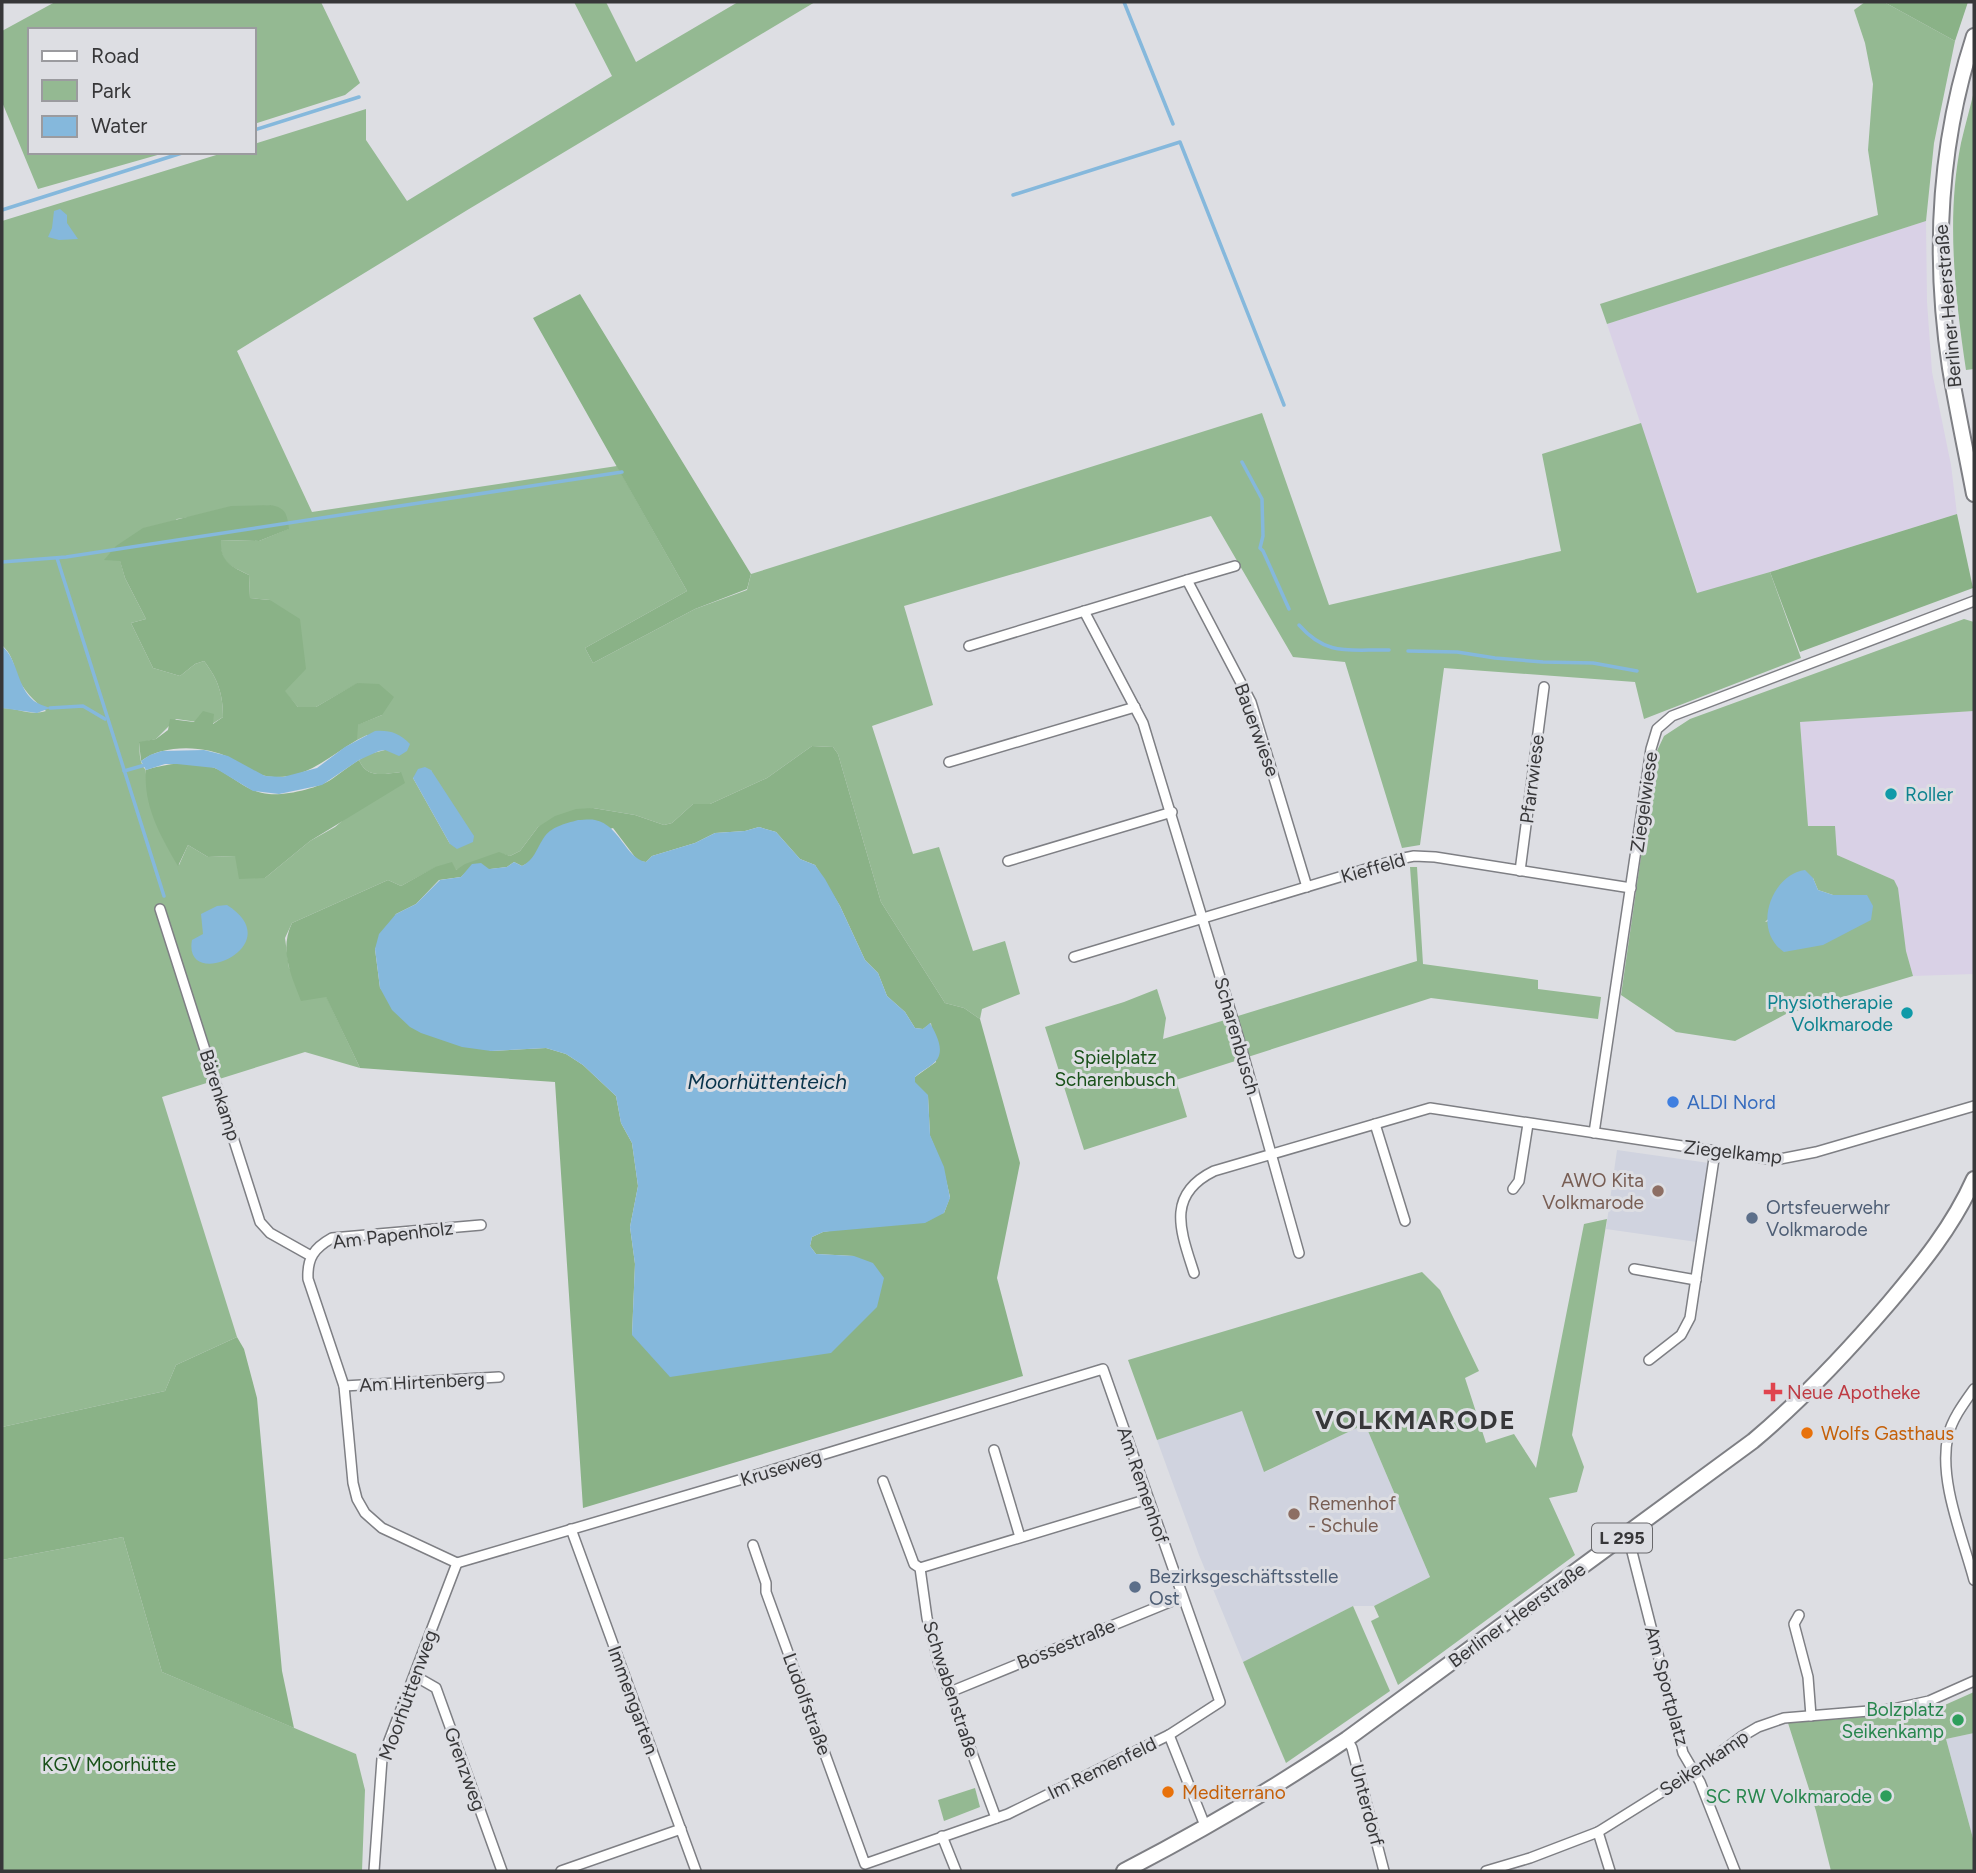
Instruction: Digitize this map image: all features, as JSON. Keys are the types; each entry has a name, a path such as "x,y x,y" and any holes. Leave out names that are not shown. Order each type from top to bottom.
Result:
{"main road":[{"name":"Berliner Heerstraße","path":"1974,36 1956,99 1941,208 1941,256 1950,366 1972,470 1974,494"},
{"name":"Berliner Heerstraße","path":"1124,1871 1206,1828 1289,1779 1753,1441 1808,1392 1932,1252 1951,1224 1974,1180"}],"street":[{"path":"969,646 1235,566"},
{"name":"Bauerwiese","path":"1187,580 1251,702 1307,887"},
{"name":"Ziegelwiese","path":"1594,1133 1651,749 1654,735 1662,723 1672,716 1974,601"},
{"name":"Scharenbusch","path":"1084,611 1143,723 1238,1036 1270,1154"},
{"name":"Pfarrwiese","path":"1520,871 1544,687"},
{"path":"949,762 1135,707"},
{"path":"1008,862 1171,812"},
{"name":"Kieffeld","path":"1202,919 1414,856 1631,888"},
{"name":"Bärenkamp","path":"160,909 260,1222 270,1233 311,1256"},
{"path":"1074,957 1202,919"},
{"name":"Ziegelkamp","path":"1194,1273 1181,1221 1185,1196 1191,1185 1214,1171 1430,1108 1775,1160 1787,1159 1974,1106"},
{"path":"1375,1124 1405,1221"},
{"path":"1513,1189 1519,1181 1528,1124"},
{"path":"1649,1360 1684,1332 1690,1318 1715,1152"},
{"path":"1270,1154 1299,1253"},
{"name":"Am Papenholz","path":"311,1256 320,1245 332,1238 481,1225"},
{"path":"311,1256 307,1267 308,1279 344,1386 353,1483 357,1499 365,1513 382,1528 457,1563"},
{"path":"1634,1269 1696,1280"},
{"name":"Am Remenhof","path":"1103,1368 1220,1702 1169,1735"},
{"name":"Kruseweg","path":"457,1563 731,1483 1103,1368"},
{"name":"Am Hirtenberg","path":"344,1386 499,1377"},
{"path":"1974,1389 1952,1424 1945,1452 1950,1490 1974,1580"},
{"path":"994,1450 1020,1537"},
{"name":"Schwabenstraße","path":"883,1481 914,1564 920,1568 927,1618 950,1692 996,1818"},
{"path":"920,1568 1148,1499"},
{"name":"Immengarten","path":"571,1529 696,1871"},
{"name":"Am Sportplatz","path":"1625,1536 1630,1544 1683,1753 1700,1782 1735,1871"},
{"name":"Ludolfstraße","path":"752,1545 766,1583 766,1591 865,1864"},
{"name":"Moorhüttenweg","path":"374,1871 382,1759 457,1563"},
{"name":"Bossestraße","path":"950,1692 1182,1597"},
{"path":"1799,1615 1794,1624 1808,1677 1811,1716"},
{"name":"Grenzweg","path":"415,1676 436,1688 502,1871"},
{"name":"Seikenkamp","path":"1486,1871 1530,1858 1598,1832 1694,1772 1758,1727 1784,1718 1893,1709 1929,1701 1974,1681"},
{"name":"Im Remenfeld","path":"865,1864 996,1818 1169,1735 1206,1828"},
{"name":"Unterdorf","path":"1347,1739 1352,1748 1384,1871"},
{"path":"561,1871 681,1829"},
{"path":"1598,1832 1610,1871"},
{"path":"942,1836 956,1871"}],"shaded area":[{"path":"1926,221 1927,302 1932,372 1951,465 1957,514 1698,594 1607,324"},
{"name":"Roller","path":"1974,711 1974,974 1913,976 1894,880 1837,855 1808,827 1800,722"},
{"name":"AWO Kita Volkmarode","path":"1617,1150 1709,1163 1697,1242 1606,1229"},
{"name":"Remenhof - Schule","path":"1242,1410 1265,1472 1365,1424 1430,1577 1374,1606 1353,1606 1243,1662 1199,1555 1157,1440"},
{"path":"1974,1733 1974,1842 1946,1739"}],"green space":[{"path":"55,2 321,2 360,83 345,95 256,123 256,28 28,28 28,154 161,154 38,189 2,102 2,31"},
{"path":"574,2 606,2 636,62 738,2 815,2 237,351 312,512 617,466 687,591 585,648 593,663 695,609 747,590 751,574 1262,413 1329,605 1561,551 1542,454 1641,423 1697,593 1770,572 1801,658 1644,719 1635,682 1444,668 1420,845 1402,848 1345,662 1293,657 1211,516 904,606 933,705 872,726 913,854 939,847 973,951 1005,941 1020,994 982,1009 980,1019 964,1008 945,1003 881,902 838,754 833,747 812,746 767,778 710,804 693,804 672,823 664,825 635,815 593,808 538,827 520,851 510,856 499,853 456,870 436,867 401,886 388,880 292,923 285,938 289,968 326,996 360,1068 305,1052 162,1097 237,1337 176,1365 165,1391 2,1427 2,708 35,713 46,711 22,686 10,655 2,645 2,221 220,154 256,154 256,143 366,109 366,140 407,201 612,76","holes":["271,505 288,529 259,541 220,540 222,554 227,563 249,575 250,598 270,600 284,691 298,707 316,707 358,683 382,715 357,725 357,740 367,735 385,750 359,760 371,773 401,772 335,827 310,841 265,878 235,856 208,857 188,845 179,865 152,811 139,743 156,739 176,719 212,724 223,717 222,701 219,687 204,661 195,664 180,676 153,668 131,623 146,619 125,578 120,560 177,519","431,770 450,844 413,778"]},
{"path":"1865,2 1884,2 1955,41 1934,143 1926,221 1607,324 1600,304 1878,215 1868,150 1873,84 1865,43 1854,10"},
{"path":"1884,2 1968,2 1955,41"},
{"path":"1974,91 1974,369 1966,370 1958,314 1953,228 1956,171"},
{"path":"580,294 751,574 747,589 695,609 593,663 585,648 687,591 533,318"},
{"path":"271,505 285,512 289,529 259,541 221,540 221,547 228,562 249,575 250,598 270,600 300,619 306,669 285,691 298,707 316,707 357,683 379,684 394,697 382,715 358,725 357,740 318,765 298,774 274,777 262,775 220,754 197,749 172,749 150,755 141,761 139,742 156,739 168,730 170,719 194,722 203,711 214,714 213,724 223,717 222,701 219,687 204,661 195,664 180,676 153,668 131,623 146,619 125,578 120,561 104,560 116,546 143,528 231,506"},
{"path":"1957,514 1973,588 1800,652 1770,572"},
{"path":"1964,619 1974,622 1974,711 1800,722 1808,826 1835,826 1837,855 1894,880 1898,888 1906,951 1913,976 1786,1014 1735,1041 1676,1032 1621,995 1656,753 1664,736 1690,719","holes":["1813,878 1818,890 1833,895 1867,895 1765,922"]},
{"path":"812,746 833,747 838,754 881,902 945,1003 964,1008 980,1019 1020,1163 997,1278 1023,1376 583,1508 555,1082 360,1068 326,997 301,1001 286,953 288,933 292,923 388,880 401,886 435,867 452,862 456,870 499,852 510,856 520,851 538,827 555,816 576,809 593,808 635,815 664,825 672,823 693,804 710,804 767,778","holes":["759,827 776,832 800,859 815,865 840,906 865,960 878,973 887,996 905,1012 915,1028 923,1029 931,1023 936,1062 915,1077 915,1083 928,1096 930,1136 943,1167 950,1197 944,1213 823,1232 812,1237 810,1246 816,1254 854,1256 632,1335 635,1264 630,1227 638,1186 632,1143 621,1123 616,1096 583,1065 566,1054 546,1048 491,1051 380,988 375,949 396,914 416,904 439,880 461,877 466,872 507,867 514,862 522,866 530,862 537,852 613,828 638,861 646,862 652,856 695,843 715,833"]},
{"path":"359,760 371,773 401,772 405,783 310,841 265,878 239,879 235,856 208,857 188,845 178,866 160,832 147,796 146,770 164,766 184,763 213,767 244,786 262,793 276,794 293,793 319,785"},
{"name":"Spielplatz Scharenbusch","path":"1410,867 1417,867 1423,964 1538,980 1538,989 1601,997 1598,1019 1431,998 1176,1080 1187,1117 1084,1150 1045,1027 1157,989 1166,1018 1163,1039 1417,961"},
{"path":"1607,1219 1572,1435 1584,1467 1577,1492 1549,1498 1575,1555 1398,1685 1371,1621 1379,1617 1374,1606 1430,1577 1365,1424 1264,1472 1242,1411 1157,1440 1128,1360 1422,1272 1440,1290 1479,1371 1465,1378 1486,1443 1514,1434 1536,1468 1584,1224"},
{"path":"237,1337 244,1349 257,1398 282,1671 294,1728 162,1672 123,1537 2,1560 2,1427 165,1391 176,1365"},
{"name":"KGV Moorhütte","path":"123,1537 162,1672 356,1754 365,1790 362,1871 2,1871 2,1560"},
{"path":"1353,1606 1390,1691 1286,1763 1243,1662"},
{"name":"SC RW Volkmarode","path":"1974,1692 1974,1733 1946,1739 1974,1842 1974,1871 1831,1871 1816,1811 1788,1723 1891,1715 1933,1705 1938,1708"},
{"path":"975,1788 980,1807 944,1821 938,1800"}],"water":[{"path":"60,209 67,215 67,223 78,239 59,240 48,237 54,211"},
{"path":"2,646 12,659 28,695 50,708 37,713 2,708"},
{"path":"375,731 390,732 402,737 410,744 407,751 399,756 385,750 379,751 359,760 322,785 279,794 253,791 215,768 165,764 146,770 141,761 162,751 204,750 228,756 265,776 283,777 317,768 345,747"},
{"path":"425,767 431,770 474,836 473,842 457,849 450,844 413,778 418,769"},
{"name":"Moorhüttenteich","path":"578,820 604,823 633,854 646,862 652,856 695,843 715,833 759,827 776,832 800,859 815,865 825,879 865,960 878,973 887,996 905,1012 915,1028 923,1029 930,1023 935,1032 940,1048 938,1058 915,1077 915,1082 928,1095 930,1135 944,1167 950,1198 944,1213 925,1223 823,1232 812,1237 810,1246 816,1254 854,1256 873,1263 884,1278 877,1307 831,1353 670,1377 632,1335 635,1264 630,1227 638,1186 632,1143 621,1123 616,1096 583,1065 566,1054 546,1048 491,1051 462,1047 421,1033 410,1027 392,1010 380,988 375,949 379,934 396,914 416,904 440,880 461,877 472,864 481,863 489,869 507,867 514,862 522,866 526,864 550,831"},
{"path":"1805,870 1813,878 1818,890 1833,895 1867,895 1873,906 1871,920 1823,945 1784,952 1774,943 1769,931 1769,905 1782,882"},
{"path":"227,905 244,920 248,935 242,948 230,958 216,963 202,963 193,955 192,940 203,934 201,914 217,906"}],"waterway":[{"path":"1124,2 1173,124"},
{"path":"256,129 359,97"},
{"path":"1013,195 1180,142 1284,405"},
{"path":"2,210 179,154"},
{"path":"1242,462 1262,499 1263,536 1260,548 1289,609"},
{"path":"2,562 66,557 622,472"},
{"path":"57,558 164,896"},
{"path":"1299,625 1309,635 1329,647 1389,650"},
{"path":"1408,651 1457,652 1543,662 1593,663 1637,671"},
{"path":"50,708 83,706 105,719"},
{"path":"124,771 145,765"}],"place":[{"name":"Roller","path":"1891,794"},
{"name":"Physiotherapie Volkmarode","path":"1907,1013"},
{"name":"ALDI Nord","path":"1673,1102"},
{"name":"AWO Kita Volkmarode","path":"1658,1191"},
{"name":"Ortsfeuerwehr Volkmarode","path":"1752,1218"},
{"name":"Neue Apotheke","path":"1773,1392"},
{"name":"Wolfs Gasthaus","path":"1807,1433"},
{"name":"Remenhof - Schule","path":"1294,1514"},
{"name":"Bezirksgeschäftsstelle Ost","path":"1135,1587"},
{"name":"Bolzplatz Seikenkamp","path":"1958,1720"},
{"name":"Mediterrano","path":"1168,1792"},
{"name":"SC RW Volkmarode","path":"1886,1796"}],"district":[{"name":"VOLKMARODE","path":"1416,1420"}]}
